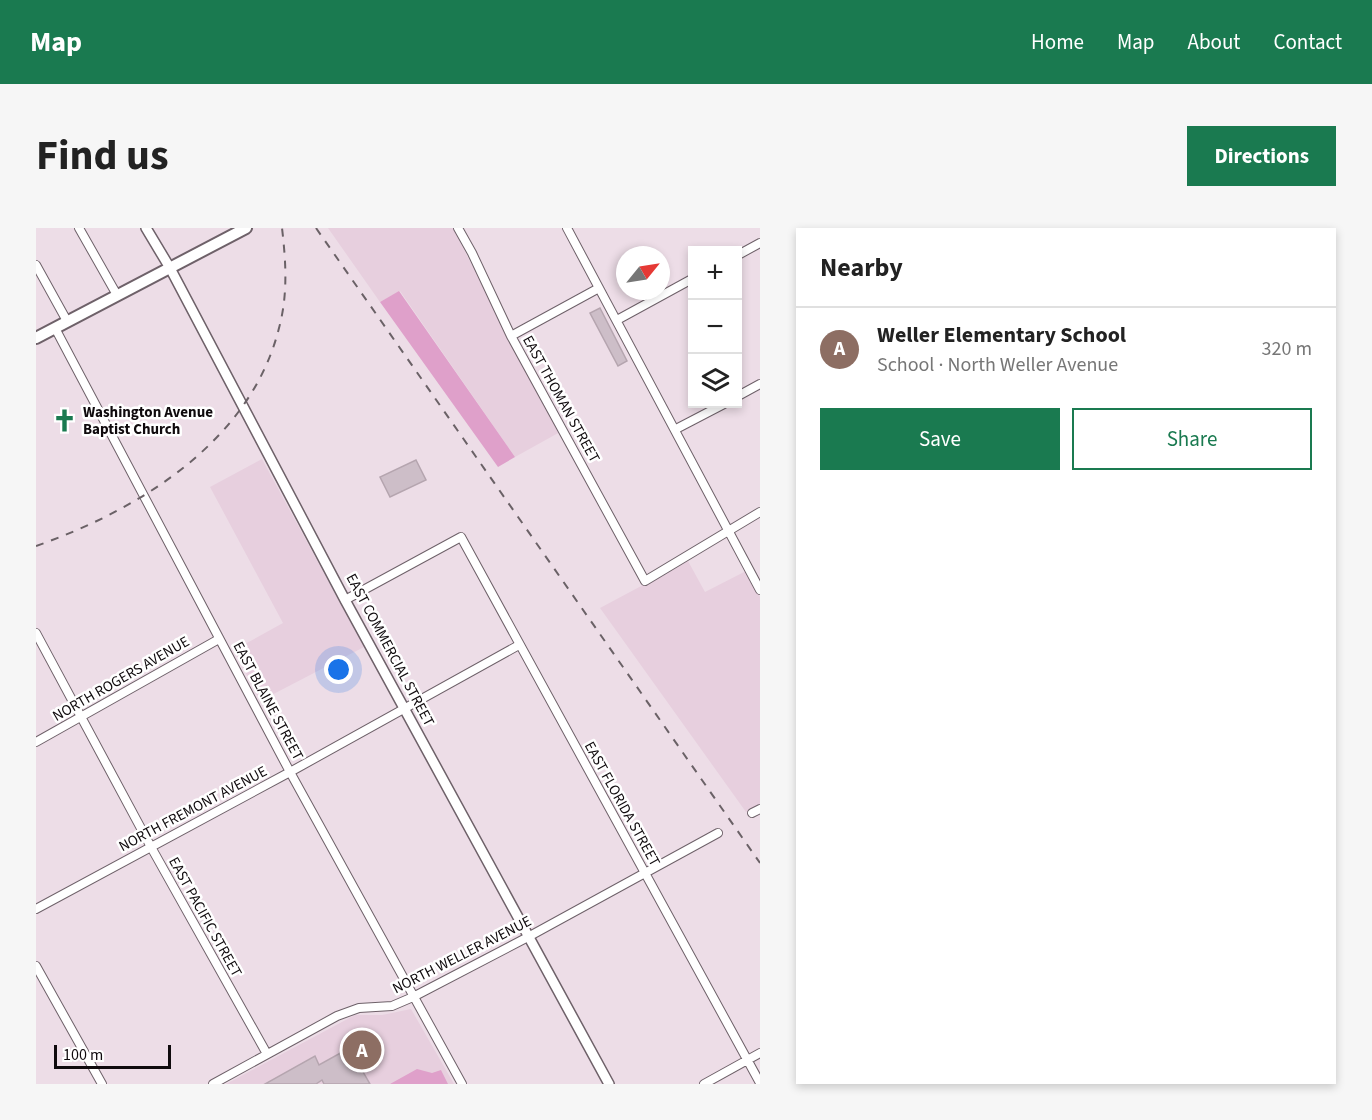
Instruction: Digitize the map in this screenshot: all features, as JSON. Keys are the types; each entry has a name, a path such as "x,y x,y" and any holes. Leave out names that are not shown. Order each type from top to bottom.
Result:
{"main road":[{"path":"36,338 246,228"}],"street":[{"path":"79,228 117,295"},
{"name":"EAST COMMERCIAL STREET","path":"146,228 170,268 345,600 609,1084"},
{"name":"EAST THOMAN STREET","path":"458,228 511,336 645,580 728,530"},
{"path":"567,228 760,590"},
{"path":"742,253 760,243"},
{"path":"36,265 67,321"},
{"path":"617,320 688,282"},
{"path":"511,336 598,288"},
{"name":"EAST BLAINE STREET","path":"54,328 290,772 462,1084"},
{"path":"742,394 760,384"},
{"path":"676,429 716,408"},
{"path":"728,530 760,512"},
{"name":"EAST FLORIDA STREET","path":"345,600 461,537 760,1083"},
{"name":"EAST PACIFIC STREET","path":"36,633 83,717 151,848 267,1054"},
{"name":"NORTH ROGERS AVENUE","path":"36,742 219,639"},
{"name":"NORTH FREMONT AVENUE","path":"36,909 519,645"},
{"path":"752,813 760,809"},
{"name":"NORTH WELLER AVENUE","path":"213,1084 338,1016 358,1008 392,1005 413,997 718,833"},
{"path":"36,966 102,1084"},
{"path":"704,1084 760,1053"}],"shaded area":[{"path":"328,228 453,228 506,333 560,432 515,457 400,291 380,302"},
{"path":"399,291 515,457 498,467 380,302"},
{"path":"262,459 364,647 260,701 234,650 283,623 210,487"},
{"path":"688,561 705,592 746,571 760,597 760,804 746,812 600,608"},
{"path":"411,1009 454,1084 226,1084 355,1015 382,1015"},
{"path":"417,1069 432,1073 441,1070 448,1084 390,1084"}],"building":[{"path":"600,308 627,361 618,366 590,313"},
{"path":"416,460 426,480 390,497 380,477"},
{"path":"344,1051 350,1061 355,1058 370,1084 324,1084 322,1080 316,1084 265,1084 315,1056 319,1065"}],"railway":[{"path":"36,546 113,513 151,491 186,466 217,437 244,405 265,368 282,316 285,278 282,228"},
{"path":"316,228 760,863"}],"place":[{"name":"Washington Avenue Baptist Church","path":"65,421"},
{"name":"Weller Elementary School","path":"362,1050"}]}
